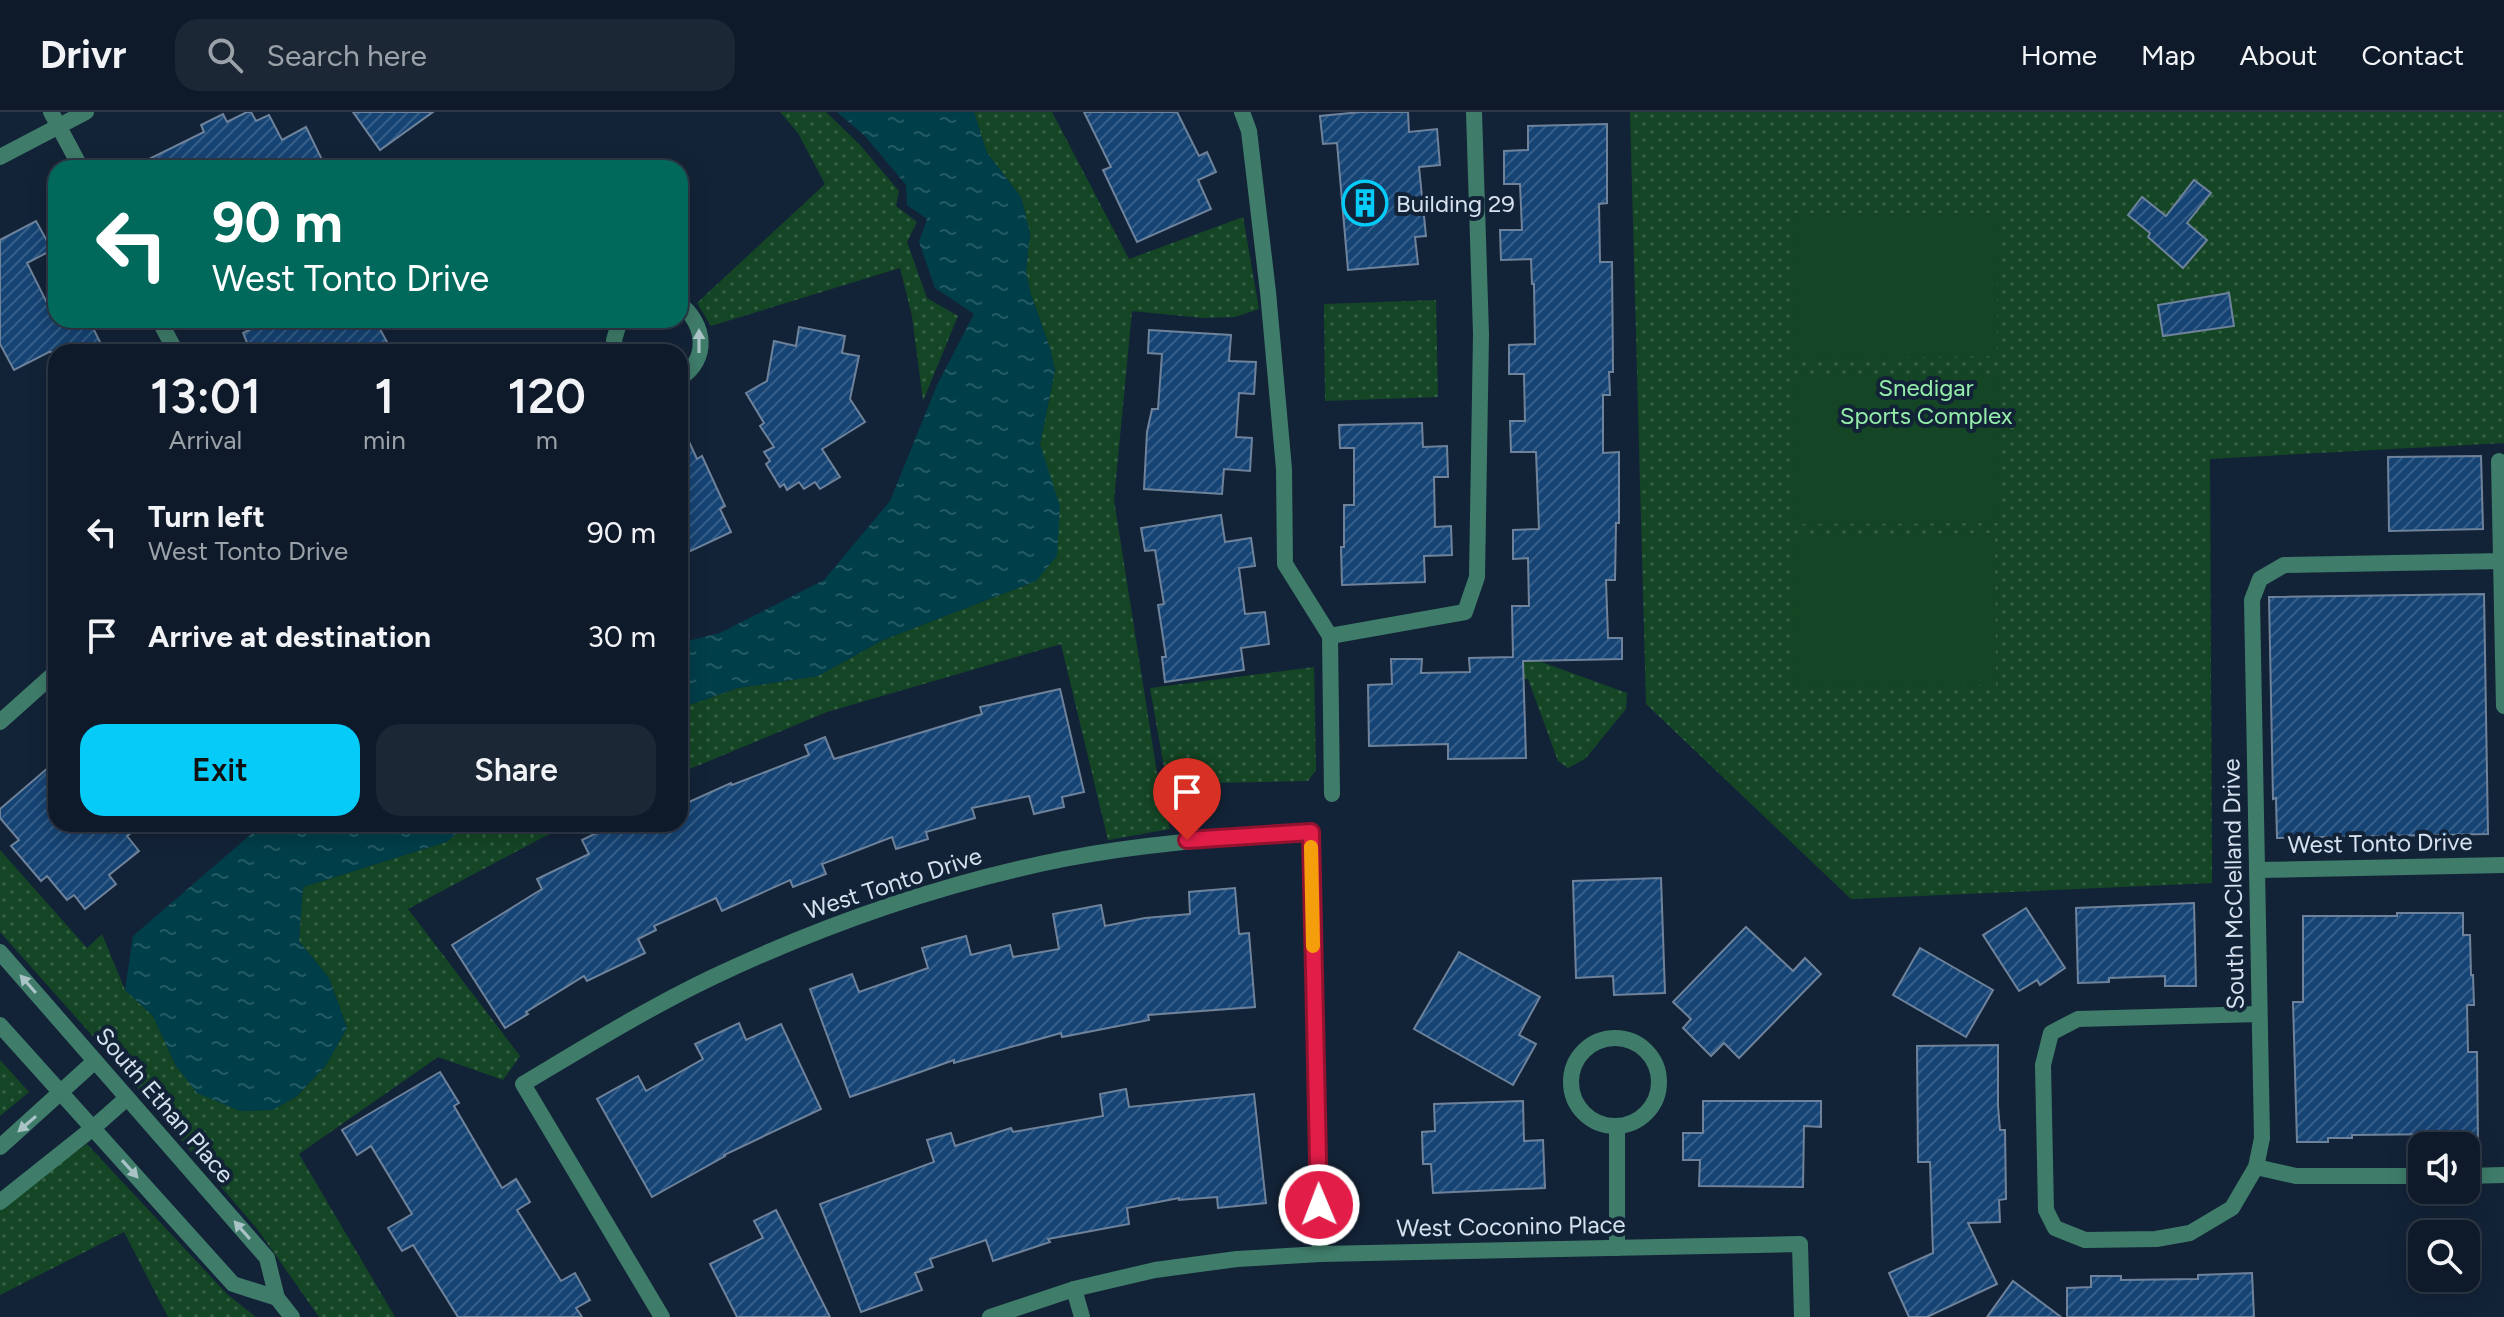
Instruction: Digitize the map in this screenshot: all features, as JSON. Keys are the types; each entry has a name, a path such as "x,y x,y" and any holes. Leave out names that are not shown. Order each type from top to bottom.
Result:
{"street":[{"path":"0,157 55,119 86,112"},
{"path":"1242,112 1249,131 1268,292 1284,469 1285,564 1330,636 1332,794"},
{"path":"1330,636 1465,612 1477,577 1481,334 1474,112"},
{"path":"55,119 77,160"},
{"path":"688,311 699,327 702,340 700,354 688,371"},
{"path":"2499,461 2504,706"},
{"name":"South McClelland Drive","path":"2256,1167 2262,1138 2252,600 2260,579 2284,565 2502,561"},
{"path":"0,722 48,679"},
{"name":"West Tonto Drive","path":"662,1317 523,1084 712,977 826,927 943,888 1064,859 1187,840 1311,832 1320,1254"},
{"name":"West Tonto Drive","path":"2258,870 2504,865"},
{"name":"South Ethan Place","path":"0,952 267,1258 277,1298 292,1317"},
{"path":"2259,1014 2078,1019 2051,1033 2043,1065 2046,1210 2055,1228 2085,1240 2156,1239 2190,1233 2232,1208 2256,1167 2296,1176 2408,1176"},
{"path":"0,1025 233,1284 277,1298"},
{"path":"1609,1039 1624,1039 1638,1045 1657,1068 1659,1081 1658,1094 1652,1107 1631,1123 1617,1126 1592,1119 1580,1109 1571,1080 1582,1052 1609,1039"},
{"path":"0,1147 95,1061"},
{"path":"0,1202 127,1098"},
{"path":"1617,1126 1617,1248"},
{"path":"2480,1176 2504,1175"},
{"name":"West Coconino Place","path":"990,1317 1074,1289 1155,1270 1237,1259 1320,1254 1800,1244 1802,1317"},
{"path":"1074,1289 1082,1317"}],"green space":[{"path":"780,112 826,112 860,145 899,191 896,206 917,222 907,242 927,298 958,316 923,401 912,316 900,268 711,326 697,303 825,184 798,133"},
{"path":"974,112 1052,112 1129,259 1243,217 1259,309 1235,317 1203,318 1132,311 1114,500 1160,792 1170,829 1108,840 1061,644 827,712 688,770 688,705 738,688 818,676 883,640 1036,581 1050,483 1040,444 1055,370 1026,271 1030,233 1021,197 987,153"},
{"name":"Snedigar Sports Complex","path":"1630,112 2504,112 2504,443 2210,459 2212,883 1851,899 1646,704"},
{"path":"1792,213 1998,213 1997,356 1794,359"},
{"path":"1436,300 1438,397 1325,401 1324,304"},
{"path":"1998,374 1999,523 1794,524 1793,375"},
{"path":"1995,533 1996,685 1794,688 1793,536"},
{"path":"1514,652 1627,693 1626,709 1585,759 1568,768 1558,761 1528,679 1516,678"},
{"path":"1314,667 1316,770 1308,781 1167,784 1150,688"},
{"path":"459,832 553,832 408,909 520,1056 503,1080 438,1057 299,1154 395,1317 319,1317 258,1230 0,932 0,850 87,948 102,934 125,990 153,1016 176,1066 240,1111 272,1110 297,1096 326,1065 347,1028 329,978 299,941 303,887 446,842"},
{"path":"0,1060 29,1092 0,1116"},
{"path":"87,1144 227,1294 256,1317 168,1317 124,1232 0,1295 0,1207"}],"water":[{"path":"837,112 974,112 987,153 1021,197 1030,233 1026,271 1055,370 1040,444 1060,506 1057,556 1036,581 883,640 818,676 738,688 688,705 688,641 720,633 824,580 890,501 937,385 974,314 935,288 919,242 927,219 907,205 906,185 865,136"},
{"path":"254,832 459,832 446,842 303,887 299,941 329,978 347,1028 326,1065 297,1096 273,1110 240,1111 197,1093 176,1066 153,1016 125,990 133,936"}],"building":[{"path":"247,112 251,112 256,121 269,115 282,140 306,127 322,160 147,160 204,132 201,125 223,114 227,122"},
{"path":"353,112 433,112 380,150"},
{"path":"1084,112 1177,112 1199,156 1207,152 1216,172 1198,180 1211,209 1137,242 1103,170 1111,167"},
{"name":"Building 29","path":"1408,112 1409,132 1437,129 1440,165 1419,167 1426,236 1415,237 1418,264 1348,270 1337,143 1323,144 1320,116"},
{"path":"1607,124 1607,203 1599,204 1600,262 1612,262 1613,372 1609,372 1610,395 1603,395 1603,453 1619,452 1619,523 1616,523 1615,580 1606,580 1608,638 1622,638 1622,659 1523,661 1526,758 1448,759 1448,744 1369,746 1368,685 1392,684 1391,659 1422,659 1421,673 1470,672 1469,658 1513,657 1512,606 1529,606 1528,558 1513,559 1513,530 1539,529 1536,452 1511,452 1510,421 1525,421 1524,374 1509,374 1509,345 1535,344 1534,284 1531,259 1501,260 1500,230 1522,230 1520,184 1504,184 1504,151 1528,150 1528,126"},
{"path":"2194,180 2211,193 2187,223 2207,240 2183,268 2128,215 2142,197 2166,216"},
{"path":"36,221 48,243 48,252 27,263 48,300 48,328 93,328 101,344 48,344 48,353 14,370 0,344 0,240"},
{"path":"2229,293 2234,326 2163,336 2158,305"},
{"path":"799,327 845,336 842,353 859,356 850,399 865,422 822,449 840,477 820,489 815,482 804,489 799,482 787,490 784,484 780,487 766,464 770,461 764,452 774,447 760,426 764,423 746,393 767,381 774,341 796,346"},
{"path":"253,328 379,328 387,342 248,344 243,333"},
{"path":"1149,330 1231,335 1229,361 1256,362 1254,394 1239,393 1236,437 1252,438 1250,471 1224,469 1222,494 1144,489 1147,432 1152,409 1158,409 1162,354 1148,353"},
{"path":"1422,423 1423,447 1447,446 1448,477 1434,477 1435,527 1451,526 1452,555 1424,556 1425,582 1342,585 1344,505 1354,505 1354,448 1340,448 1339,425"},
{"path":"688,439 697,459 702,456 725,506 720,509 731,532 688,552"},
{"path":"2481,456 2483,529 2389,531 2388,457"},
{"path":"1221,515 1225,542 1251,538 1255,566 1239,568 1245,614 1265,612 1269,644 1241,648 1244,670 1165,682 1162,657 1166,657 1158,605 1164,604 1155,550 1145,551 1141,528"},
{"path":"2484,594 2488,834 2277,838 2276,798 2273,799 2269,597"},
{"path":"1060,689 1084,792 1062,797 1064,807 1034,814 1029,796 972,808 975,818 926,832 928,839 896,849 892,837 822,864 826,874 793,887 790,880 722,911 716,898 654,926 656,930 638,939 645,953 587,981 584,976 505,1028 452,945 542,889 537,879 589,854 582,840 598,832 688,832 688,802 809,755 805,745 825,737 834,759 982,714 980,707"},
{"path":"48,768 48,832 132,832 127,836 139,851 109,875 116,884 85,909 74,895 67,900 47,876 41,881 11,846 19,840 0,818 0,809"},
{"path":"1661,878 1665,993 1614,995 1613,976 1576,978 1573,881"},
{"path":"1235,888 1239,934 1249,933 1255,1007 1148,1015 1149,1020 1062,1037 1061,1033 954,1063 954,1060 850,1097 810,989 852,974 859,992 928,968 922,948 966,936 971,955 1010,945 1013,957 1059,949 1053,914 1101,905 1105,926 1190,914 1189,892"},
{"path":"2194,903 2196,986 2165,986 2165,976 2109,978 2109,982 2078,983 2076,908"},
{"path":"2026,908 2065,968 2040,985 2037,980 2019,991 1983,935"},
{"path":"2397,913 2463,913 2463,935 2470,935 2473,975 2474,1005 2467,1005 2468,1052 2477,1052 2478,1132 2352,1135 2352,1138 2328,1138 2328,1142 2297,1142 2293,1002 2303,1002 2303,916 2397,916"},
{"path":"1746,927 1793,971 1805,958 1821,974 1739,1058 1724,1043 1711,1056 1683,1028 1691,1019 1673,1002"},
{"path":"1920,948 1993,990 1966,1037 1893,995"},
{"path":"1459,952 1540,997 1519,1035 1536,1044 1513,1085 1414,1029"},
{"path":"739,1023 746,1040 781,1024 821,1109 724,1155 652,1197 597,1099 638,1076 646,1091 703,1059 695,1044"},
{"path":"1998,1045 1998,1106 2000,1130 2005,1130 2006,1199 1999,1200 2000,1222 1968,1223 1997,1284 1927,1317 1909,1317 1889,1273 1933,1253 1930,1162 1918,1162 1917,1046"},
{"path":"440,1072 459,1103 454,1106 502,1188 516,1179 530,1202 517,1210 561,1281 575,1273 590,1300 576,1308 582,1317 458,1317 413,1245 402,1251 388,1228 412,1214 371,1146 357,1155 342,1130"},
{"path":"1126,1089 1129,1107 1254,1094 1266,1203 1218,1208 1217,1197 1179,1198 1127,1208 1129,1224 1048,1239 1050,1242 993,1261 986,1240 930,1259 933,1267 915,1273 922,1290 861,1312 820,1204 934,1162 927,1140 951,1133 955,1146 1011,1128 1013,1132 1103,1116 1100,1094"},
{"path":"1523,1101 1524,1141 1543,1140 1545,1188 1433,1193 1431,1164 1423,1164 1422,1132 1435,1131 1434,1104"},
{"path":"1703,1101 1821,1101 1821,1127 1804,1126 1803,1187 1699,1186 1700,1160 1683,1160 1683,1133 1703,1133"},
{"path":"776,1210 830,1317 737,1317 710,1264 763,1238 754,1221"},
{"path":"2252,1273 2254,1317 2067,1317 2067,1288 2091,1287 2091,1276 2121,1276 2121,1280 2198,1279 2198,1275"},
{"path":"2013,1281 2061,1317 1987,1317"}],"slow traffic":[{"path":"1311,847 1313,946"}],"place":[{"name":"Building 29","path":"1365,203"}],"route":[{"path":"1187,840 1311,832 1319,1205"}]}
